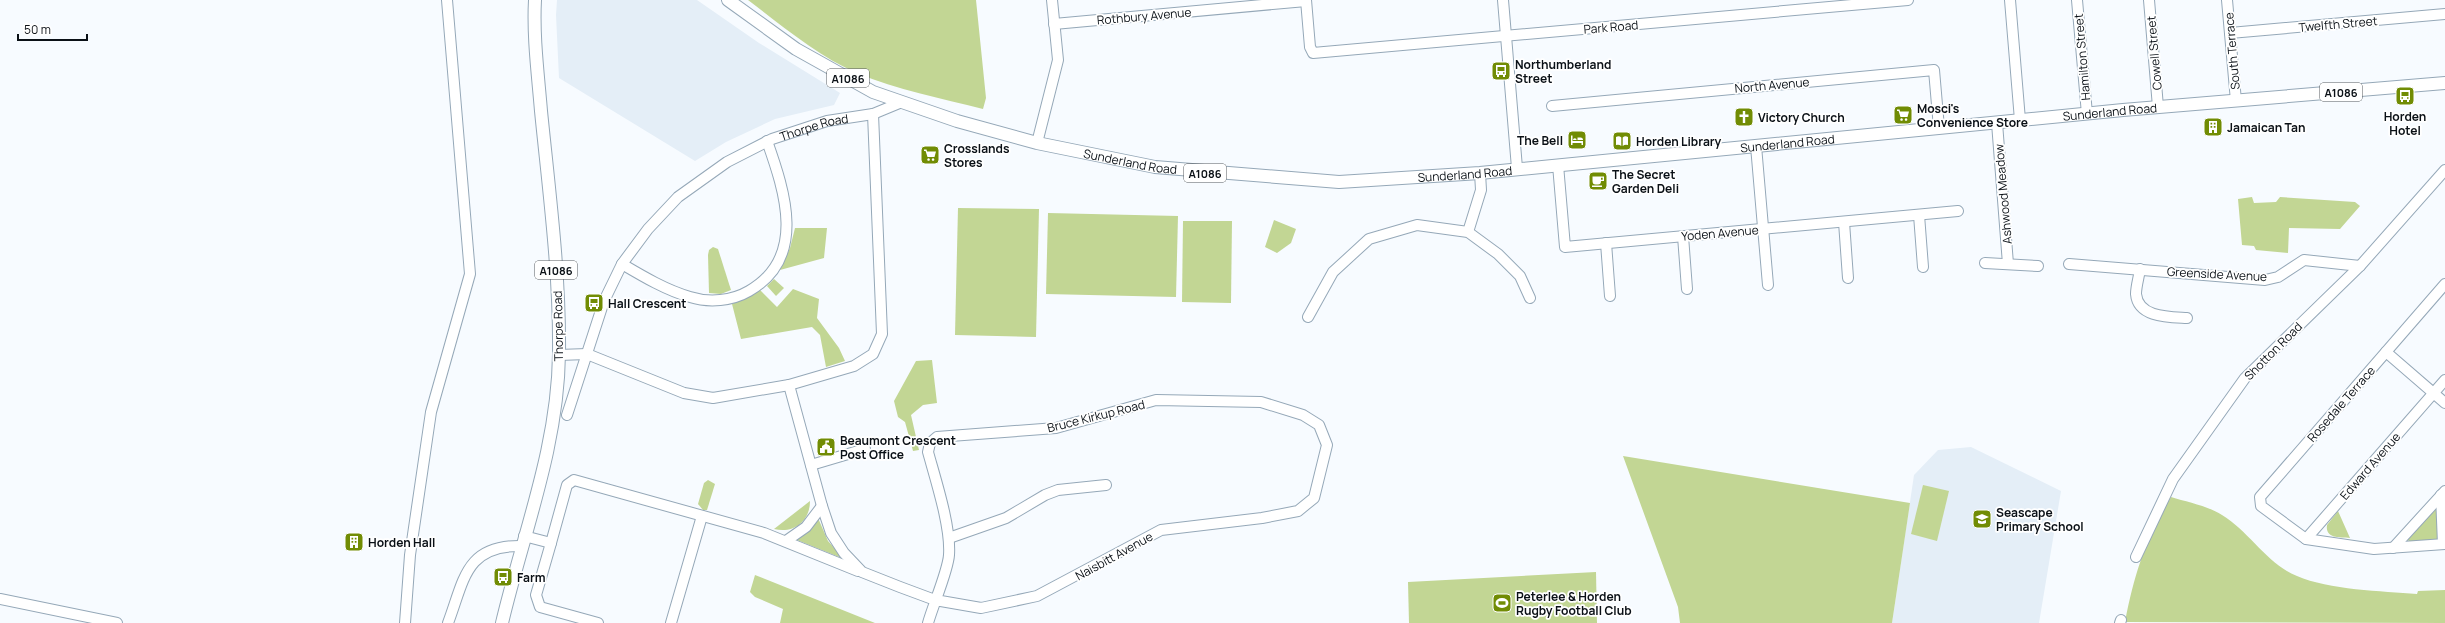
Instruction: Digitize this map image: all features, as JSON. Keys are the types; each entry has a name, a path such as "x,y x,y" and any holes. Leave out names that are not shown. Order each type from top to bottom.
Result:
{"main road":[{"name":"Thorpe Road","path":"502,623 551,436 559,355 557,281 535,46 535,0"},
{"name":"Sunderland Road","path":"728,0 808,56 873,92 902,102 1037,143 1155,168 1280,179 1346,182 1480,173 1517,168 2020,120 2236,101"},
{"name":"A1086","path":"2236,101 2445,83"}],"street":[{"path":"405,623 410,555 431,412 470,274 447,0"},
{"path":"1037,143 1058,60 1052,0"},
{"path":"1503,0 1517,168"},
{"name":"Park Road","path":"1306,1 1310,47 1314,53 1908,0"},
{"path":"2010,0 2020,120"},
{"name":"Hamilton Street","path":"2077,0 2087,114"},
{"name":"Cowell Street","path":"2149,0 2158,107"},
{"name":"South Terrace","path":"2227,0 2236,101"},
{"name":"Rothbury Avenue","path":"1054,24 1306,1"},
{"name":"Twelfth Street","path":"2230,33 2445,14"},
{"name":"North Avenue","path":"1552,106 1934,70 1939,128"},
{"name":"Thorpe Road","path":"567,415 604,301 622,264 648,229 678,197 727,162 767,141 827,122 873,114 902,102"},
{"path":"559,355 587,354 684,393 713,398 789,385 854,366 873,354 882,334 873,114"},
{"name":"Ashwood Meadow","path":"1997,123 2008,264"},
{"path":"622,264 661,286 692,298 719,301 742,295 764,283 781,258 787,231 786,201 767,141"},
{"path":"1756,146 1768,285"},
{"name":"Yoden Avenue","path":"1558,165 1565,247 1958,211"},
{"name":"Shotton Road","path":"2136,557 2173,479 2245,378 2360,266 2445,170"},
{"path":"1468,232 1481,190 1480,173"},
{"path":"1919,215 1923,267"},
{"path":"1844,222 1848,278"},
{"path":"1308,317 1333,272 1369,239 1417,225 1468,232 1498,254 1520,276 1530,298"},
{"path":"1683,236 1687,289"},
{"path":"1606,244 1610,296"},
{"name":"Greenside Avenue","path":"2069,264 2265,280 2278,277 2304,260 2360,266"},
{"path":"1985,263 2038,266"},
{"path":"2140,269 2136,295 2141,307 2151,313 2187,318"},
{"name":"Rosedale Terrace","path":"2306,539 2282,523 2261,506 2260,497 2445,284"},
{"path":"2386,352 2445,403"},
{"name":"Edward Avenue","path":"2306,539 2445,380"},
{"path":"789,385 822,506 831,533 844,553 862,572"},
{"name":"Bruce Kirkup Road","path":"928,623 949,557 949,538 928,452 930,443 937,437 1056,428 1156,400 1261,402 1303,415 1319,425"},
{"name":"Naisbitt Avenue","path":"935,600 982,608 1037,596 1161,530 1262,518 1298,511 1314,498 1324,461 1327,445 1319,425"},
{"path":"811,465 865,449"},
{"path":"598,623 540,607 536,594 567,485 574,480 786,541 935,600"},
{"path":"949,538 1006,518 1045,495 1058,490 1106,485"},
{"path":"2393,548 2443,493"},
{"path":"2306,539 2374,549 2444,544 2443,493"},
{"path":"786,541 806,527 822,506"},
{"path":"671,623 702,516"},
{"path":"448,623 462,580 470,567 499,546 523,541 551,543"},
{"path":"0,599 117,623"}],"shaded area":[{"path":"557,0 697,0 759,43 840,93 834,105 775,119 726,142 695,161 559,78 556,15"},
{"name":"Seascape Primary School","path":"1971,447 2061,491 2039,623 1892,623 1914,475 1938,450"}],"green space":[{"path":"748,0 976,0 986,98 983,109 903,89 857,73 815,49"},
{"path":"2252,197 2254,203 2276,202 2280,197 2355,202 2360,206 2340,229 2289,228 2288,253 2256,250 2254,246 2242,245 2238,199"},
{"path":"958,208 1039,209 1036,337 955,335"},
{"path":"1048,213 1178,216 1176,297 1046,294"},
{"path":"1274,220 1296,229 1291,243 1277,253 1265,247"},
{"path":"1183,221 1232,221 1231,303 1182,302"},
{"path":"795,228 827,228 824,258 780,270 790,248"},
{"path":"713,247 718,249 731,290 721,294 709,293 708,255 709,250"},
{"path":"774,279 784,288 776,296 767,286"},
{"path":"793,289 819,299 817,318 839,348 845,361 826,367 820,335 812,327 741,339 732,304 760,290 777,307"},
{"path":"932,360 937,403 923,405 911,415 919,450 913,451 905,422 898,417 894,401 916,361"},
{"path":"1623,456 1910,503 1892,623 1680,623 1678,607"},
{"path":"708,480 715,484 707,510 703,510 698,504 704,483"},
{"path":"1923,485 1949,491 1937,541 1911,534"},
{"path":"2171,497 2204,507 2222,515 2232,522 2267,556 2286,571 2310,581 2356,589 2417,594 2418,591 2445,590 2445,623 2125,622 2142,557 2154,528"},
{"path":"810,501 807,515 800,524 788,530 774,529"},
{"path":"2438,504 2437,539 2409,543 2408,539"},
{"path":"2338,511 2350,538 2338,537 2328,533 2327,525"},
{"path":"818,518 828,541 844,559 797,540 810,530"},
{"name":"Peterlee & Horden Rugby Football Club","path":"1596,572 1597,623 1409,623 1408,582"},
{"path":"755,575 875,623 780,623 783,609 755,597 750,592"}],"place":[{"name":"Northumberland Street","path":"1501,71"},
{"name":"Horden Hotel","path":"2405,96"},
{"name":"Mosci's Convenience Store","path":"1903,115"},
{"name":"Victory Church","path":"1744,117"},
{"name":"Jamaican Tan","path":"2213,127"},
{"name":"The Bell","path":"1577,140"},
{"name":"Horden Library","path":"1622,141"},
{"name":"Crosslands Stores","path":"930,155"},
{"name":"The Secret Garden Deli","path":"1598,181"},
{"name":"Hall Crescent","path":"594,303"},
{"name":"Beaumont Crescent Post Office","path":"826,447"},
{"name":"Seascape Primary School","path":"1982,519"},
{"name":"Horden Hall","path":"354,542"},
{"name":"Farm","path":"503,577"},
{"name":"Peterlee & Horden Rugby Football Club","path":"1502,603"}]}
